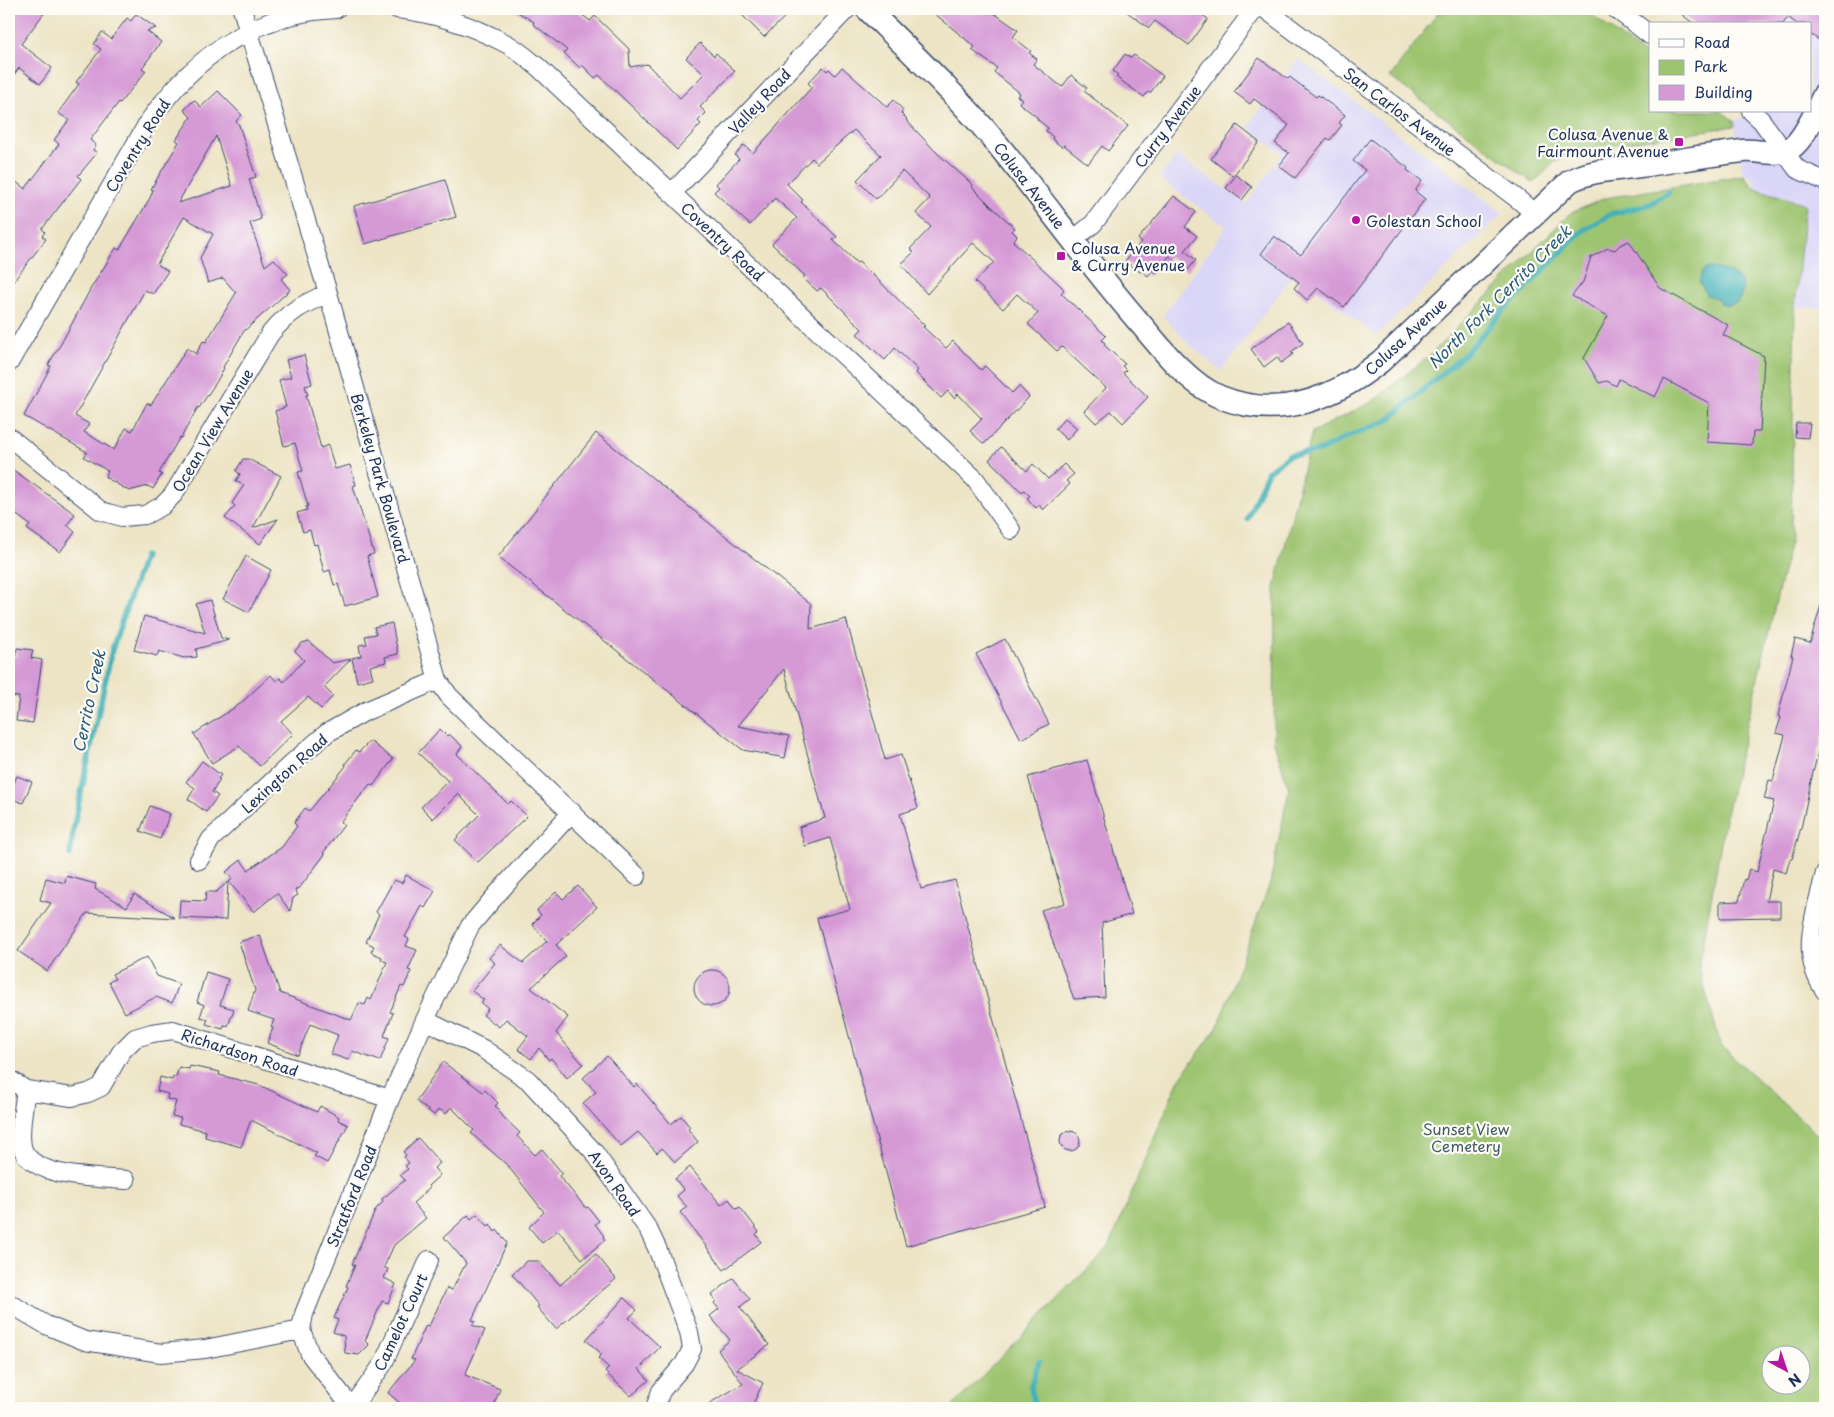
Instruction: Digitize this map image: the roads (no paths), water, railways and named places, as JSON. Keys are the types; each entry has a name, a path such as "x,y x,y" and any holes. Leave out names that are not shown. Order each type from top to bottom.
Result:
{"street":[{"name":"Berkeley Park Boulevard","path":"242,9 328,293 438,680 449,696 637,876"},
{"name":"Coventry Road","path":"9,363 149,121 166,97 188,73 214,52 248,31 270,21 336,9"},
{"name":"Coventry Road","path":"397,9 422,12 469,27 508,44 538,67 975,479 1011,530"},
{"name":"Valley Road","path":"672,193 847,9"},
{"name":"Colusa Avenue","path":"867,9 958,99 998,144 1096,270 1167,355 1195,381 1219,397 1257,406 1278,407 1301,403 1322,397 1362,376 1382,361 1570,181 1584,174 1745,151 1783,152"},
{"name":"Curry Avenue","path":"1074,240 1092,224 1256,9"},
{"name":"San Carlos Avenue","path":"1265,9 1520,200 1535,214"},
{"path":"1616,9 1649,34"},
{"path":"1783,152 1798,142 1825,93"},
{"path":"1752,112 1761,120 1797,169 1825,181"},
{"name":"Ocean View Avenue","path":"9,437 101,511 122,517 145,515 162,506 173,495 270,334 282,319 298,306 328,293"},
{"name":"Lexington Road","path":"199,860 211,839 292,762 327,733 366,711 438,680"},
{"name":"Stratford Road","path":"301,1330 304,1314 390,1099 470,926 572,812"},
{"path":"1825,872 1809,939 1811,961 1825,990"},
{"name":"Avon Road","path":"425,1020 483,1049 528,1080 594,1152 648,1229 689,1332 692,1349 684,1364 661,1391 655,1408"},
{"name":"Richardson Road","path":"26,1090 72,1097 88,1093 101,1087 121,1052 135,1038 152,1032 173,1030 390,1099"},
{"path":"9,1079 26,1090 21,1135 24,1151 33,1162 54,1172 126,1180"},
{"name":"Camelot Court","path":"352,1408 383,1364 429,1260"},
{"path":"9,1303 46,1325 85,1341 161,1353 205,1349 301,1330 310,1354 352,1408"}],"water":[{"path":"1709,268 1731,273 1741,282 1743,288 1737,303 1728,305 1719,303 1720,300 1709,295 1707,296 1699,281 1703,271"}],"waterway":[{"name":"North Fork Cerrito Creek","path":"1247,519 1268,471 1289,455 1320,451 1346,437 1387,421 1466,353 1500,314 1582,231 1611,214 1650,204 1669,192"},
{"name":"Cerrito Creek","path":"70,855 74,825 112,650 144,556"},
{"name":"North Fork Cerrito Creek","path":"1034,1408 1031,1385 1039,1362"}],"place":[{"name":"Colusa Avenue & Fairmount Avenue","path":"1679,142"},
{"name":"Golestan School","path":"1356,220"},
{"name":"Colusa Avenue & Curry Avenue","path":"1061,256"}],"park label":[{"name":"Sunset View Cemetery","path":"1466,1136"}]}
